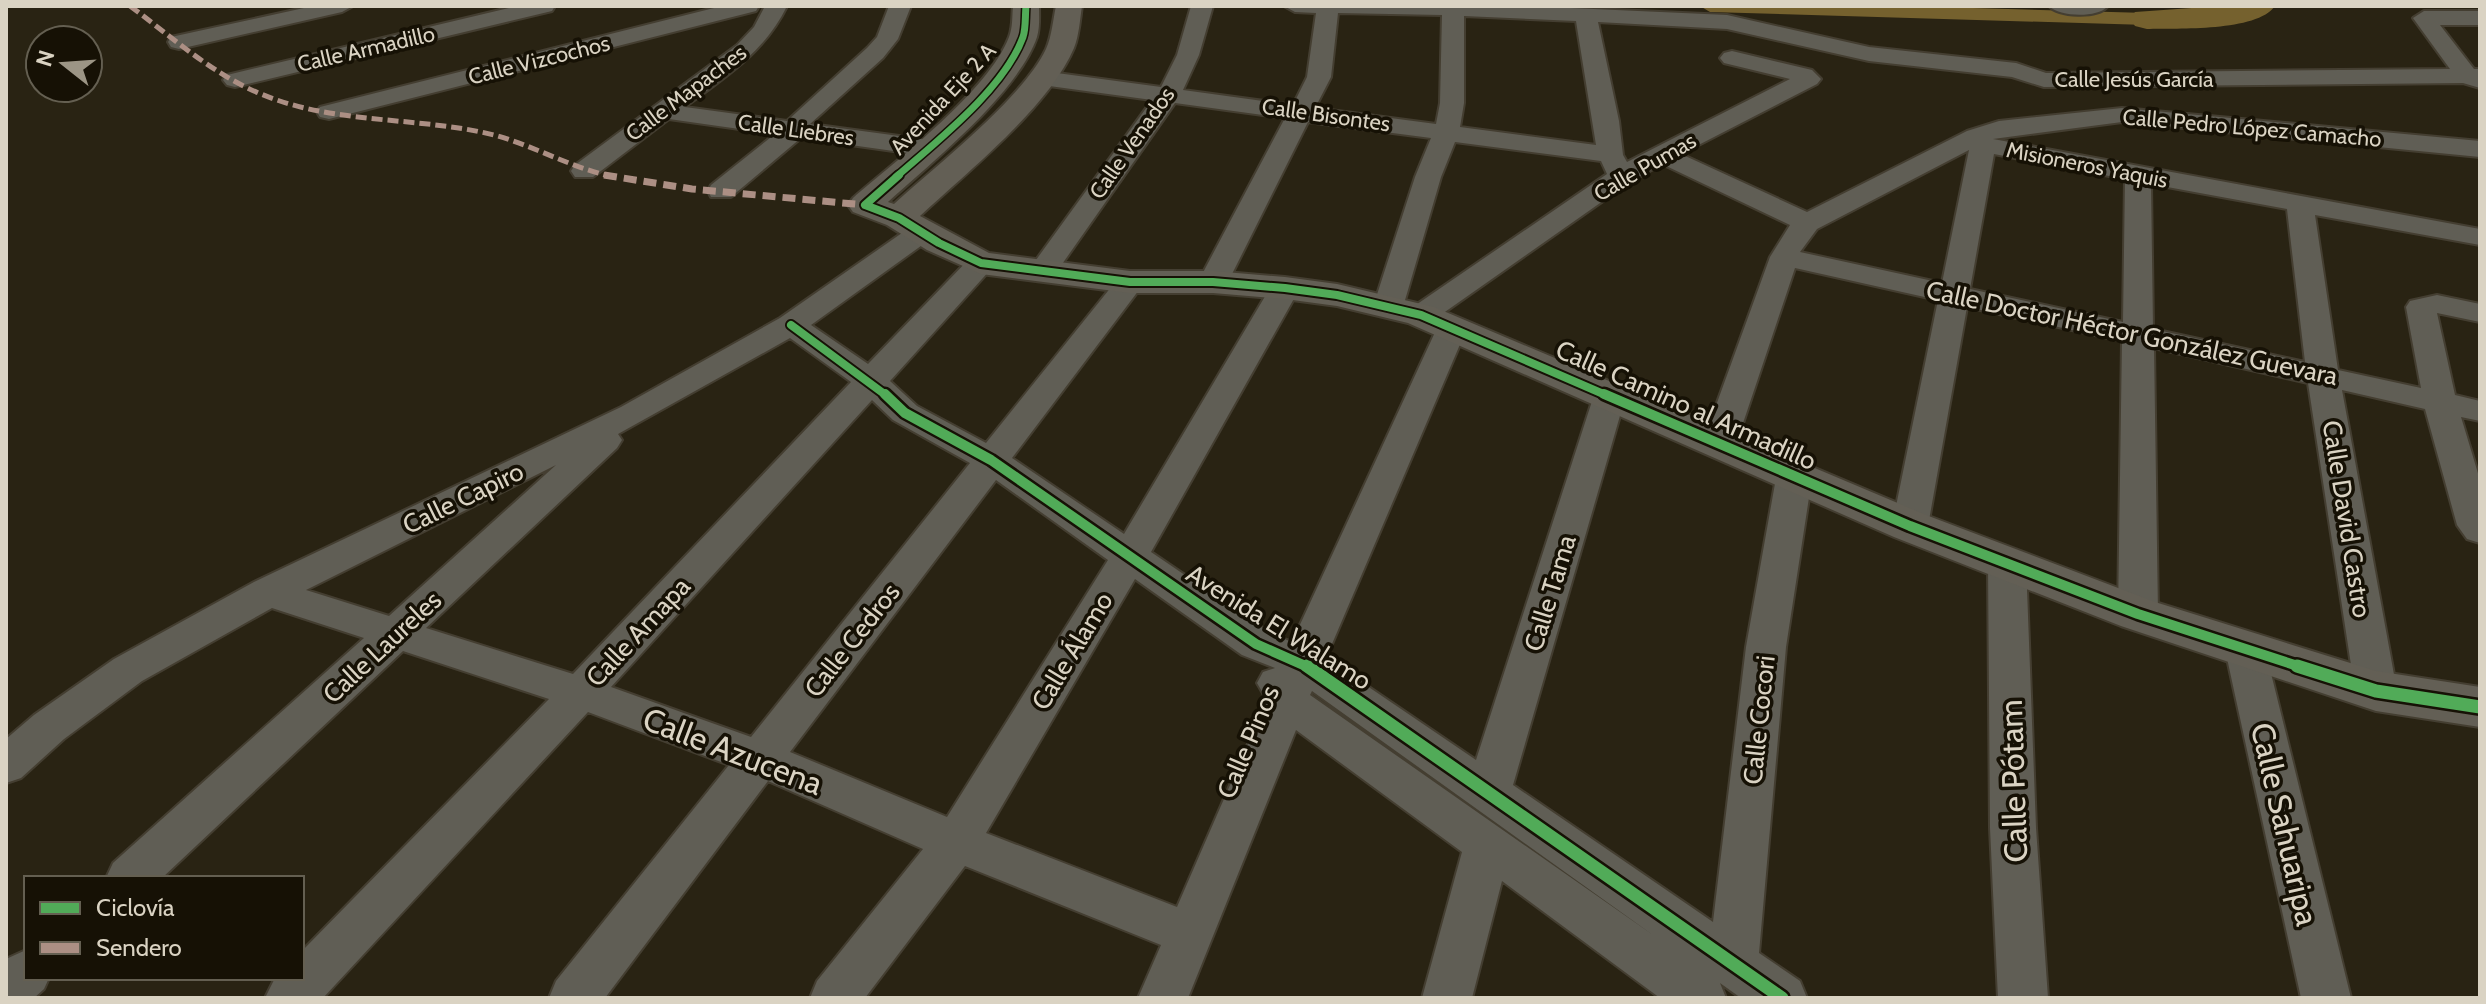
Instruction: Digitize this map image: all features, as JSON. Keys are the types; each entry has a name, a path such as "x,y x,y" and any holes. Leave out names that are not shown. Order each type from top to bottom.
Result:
{"street":[{"path":"179,42 342,6"},
{"name":"Calle Vizcochos","path":"329,112 748,6"},
{"name":"Calle Mapaches","path":"584,171 745,50 764,30 776,6"},
{"path":"721,191 794,131 798,122 875,53 887,39 900,6"},
{"name":"Avenida Eje 2 A","path":"895,218 929,148 1004,70 1023,37 1026,6"},
{"name":"Avenida Eje 2 A","path":"895,218 996,128 1042,78 1061,47 1069,6"},
{"name":"Calle Venados","path":"1043,271 1169,94 1188,55 1202,6"},
{"name":"Calle Jesús García","path":"1295,6 1453,8 1744,23 1869,54 2016,70 2044,80 2476,78"},
{"path":"2060,6 2096,6"},
{"path":"539,7 576,51"},
{"name":"Calle Armadillo","path":"235,80 539,7"},
{"path":"1213,282 1319,77 1328,7"},
{"name":"Calle Pinos","path":"1163,998 1296,682 1420,317 1428,177 1447,131 1452,103 1453,8"},
{"path":"1586,15 1616,166"},
{"path":"2476,78 2424,18 2480,18"},
{"path":"1711,20 1757,103"},
{"name":"Calle Pumas","path":"1420,317 1616,166 1663,155 1757,103 1809,79 1804,75 1732,58"},
{"name":"Calle Bisontes","path":"1042,78 1447,131 1616,166"},
{"path":"2044,80 2093,117"},
{"name":"Calle Liebres","path":"664,111 929,148"},
{"name":"Calle Pedro López Camacho","path":"1719,444 1784,257 1790,243 1807,223 1999,129 2093,117 2134,116 2480,149"},
{"name":"Misioneros Yaquis","path":"1910,526 1955,294 1980,140 2138,174 2480,237"},
{"path":"1663,155 1807,223"},
{"path":"2138,174 2138,614"},
{"name":"Calle David Castro","path":"2300,203 2323,375 2376,691"},
{"name":"Calle Camino al Armadillo","path":"895,218 981,263 1130,282 1213,282 1285,288 1420,317 1610,395 1794,478 1910,526 2138,614 2376,691 2480,707"},
{"name":"Calle Capiro","path":"6,765 49,727 128,670 268,592 633,414 791,325 895,218"},
{"name":"Calle Doctor Héctor González Guevara","path":"1784,257 2480,411"},
{"name":"Calle Amapa","path":"290,998 581,693 981,263"},
{"name":"Calle Cedros","path":"574,998 1130,282"},
{"name":"Calle Álamo","path":"835,998 956,842 1129,557 1285,288"},
{"path":"2480,313 2437,304 2421,307 2440,402 2475,525 2480,530"},
{"name":"Avenida El Walamo","path":"791,325 872,382 905,413 991,460 1256,644 1296,682 1488,843 1701,998"},
{"name":"Calle Tama","path":"1489,790 1610,395"},
{"name":"Calle Laureles","path":"132,876 633,414"},
{"name":"Calle Cocori","path":"1733,964 1766,647 1794,478"},
{"name":"Calle Pótam","path":"2007,563 2013,828 2023,998"},
{"name":"Calle Azucena","path":"268,592 581,693 760,758 956,842 1190,934"},
{"name":"Calle Sahuaripa","path":"2245,649 2326,998"},
{"name":"Avenida El Walamo","path":"1296,682 1489,790 1782,998"},
{"path":"1447,998 1488,843"},
{"path":"6,991 24,975"}],"waterway":[{"path":"1710,6 2147,19"},
{"path":"2147,19 2224,16 2258,6"}],"marked path":[{"path":"130,6 226,76 260,94 288,104 346,116 435,125 493,135 577,168 623,179 692,189 865,205"}],"cycle path":[{"path":"1026,6 1023,37 1014,56 997,78 953,125 865,205 899,218 939,243 981,263 1130,282 1213,282 1285,288 1337,295 1421,315 1910,526 2138,614 2376,691 2480,707"},
{"path":"791,325 872,382 905,413 991,460 1256,644 1303,663 1782,998"}]}
